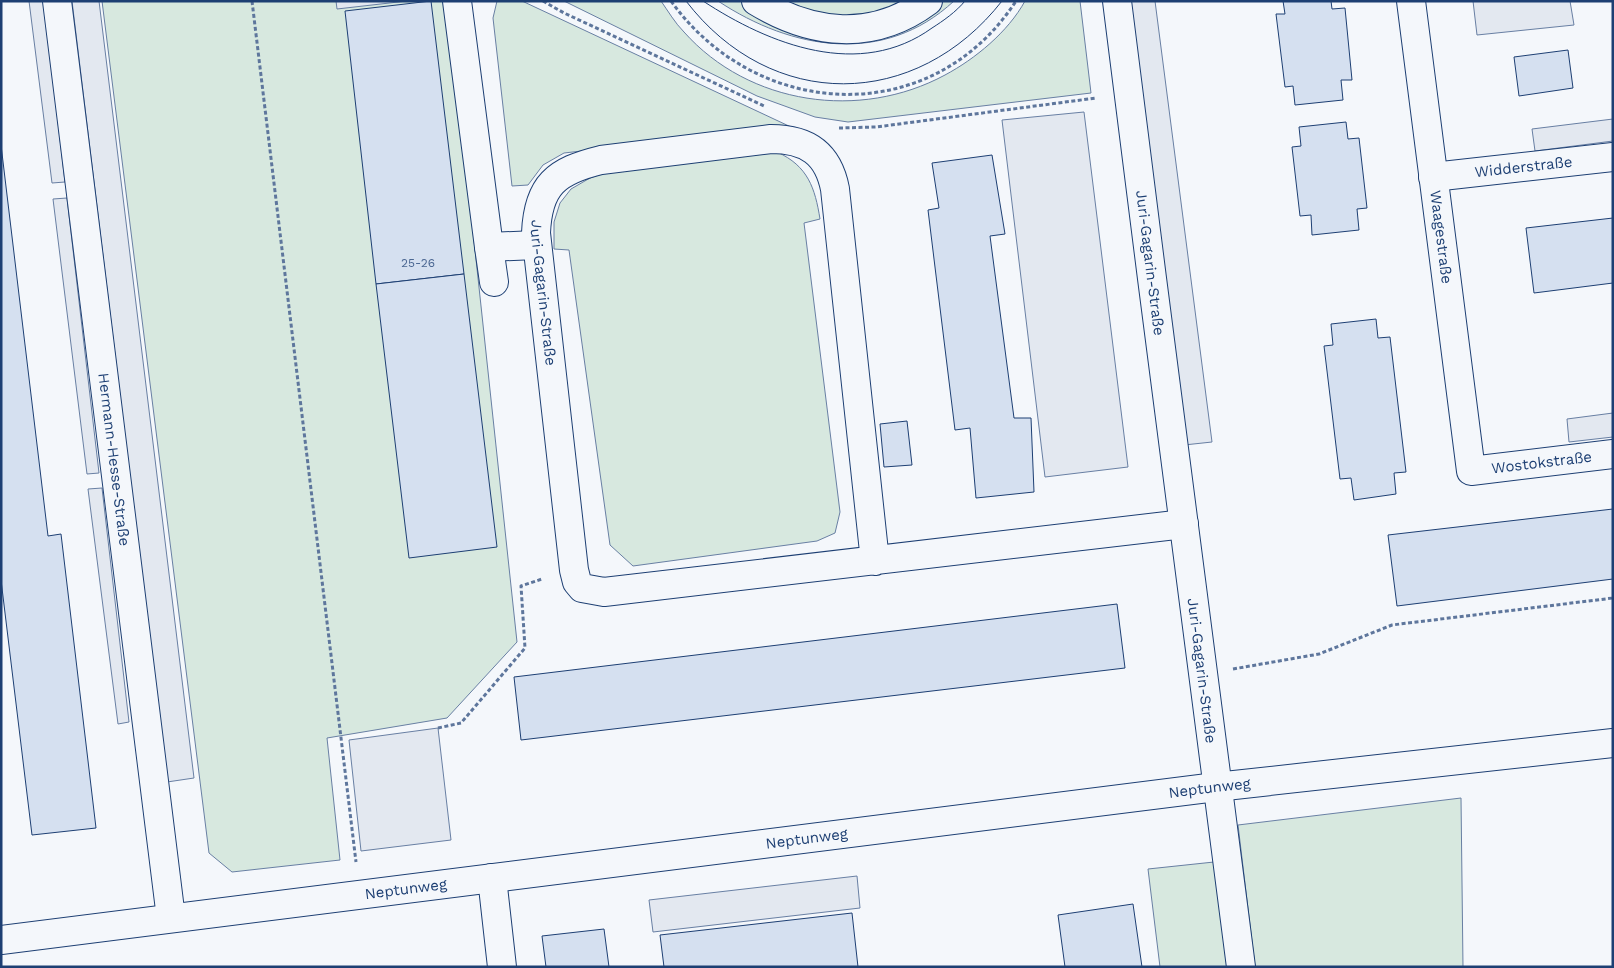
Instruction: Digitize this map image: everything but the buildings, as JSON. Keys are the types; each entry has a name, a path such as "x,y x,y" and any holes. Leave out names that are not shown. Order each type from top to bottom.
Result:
{"street":[{"name":"Hermann-Hesse-Straße","path":"57,1 171,918"},
{"path":"457,1 494,282"},
{"path":"756,1 800,24 843,30 866,28 892,20 928,1"},
{"name":"Juri-Gagarin-Straße","path":"1116,1 1184,524 1201,675 1241,967"},
{"name":"Waagestraße","path":"1411,1 1471,471"},
{"name":"Juri-Gagarin-Straße","path":"876,561 835,188 830,169 819,153 799,143 771,139 602,160 578,166 559,177 542,194 537,211 536,245 574,570 577,582 582,588 604,592 876,561 1184,524"},
{"name":"Widderstraße","path":"1434,177 1613,157"},
{"path":"489,247 536,245"},
{"name":"Wostokstraße","path":"1471,471 1613,454"},
{"name":"Neptunweg","path":"1,940 1216,787 1613,743"},
{"path":"492,878 502,967"}],"path":[{"path":"252,1 360,894"},
{"path":"543,1 564,13 770,109"},
{"path":"831,127 876,127 1101,98"},
{"path":"438,728 461,723 526,648 521,586 546,578"},
{"path":"1201,675 1319,654 1392,625 1613,598"}],"shaded area":[{"path":"29,1 44,1 65,182 52,183"},
{"path":"72,1 99,1 194,778 167,782"},
{"path":"102,1 458,1 449,7 517,642 447,718 327,738 340,860 232,872 209,853"},
{"path":"336,1 407,1 337,9"},
{"path":"497,1 522,1 791,127 564,153 543,165 528,185 512,186 493,18"},
{"path":"564,1 661,1 684,32 710,57 740,76 773,90 807,98 842,101 878,98 912,89 945,75 968,61 990,44 1010,23 1025,1 1080,1 1091,93 848,122 815,117 757,96"},
{"path":"718,1 954,1 927,22 898,35 868,42 838,44 807,40 776,31 747,18"},
{"path":"1127,1 1155,1 1212,442 1184,445"},
{"path":"1473,1 1570,1 1574,25 1477,35"},
{"path":"1084,112 1128,467 1045,477 1002,120"},
{"path":"1613,119 1613,141 1535,151 1532,129"},
{"path":"777,152 788,158 803,171 816,197 820,219 804,223 840,512 835,533 817,541 633,566 610,545 569,250 554,249 554,222 560,203 571,189 590,178 604,173"},
{"path":"67,198 99,473 87,474 53,199"},
{"path":"1613,413 1613,437 1569,442 1567,419"},
{"path":"102,488 129,722 118,724 88,489"},
{"path":"438,728 451,840 361,851 349,740"},
{"path":"1461,798 1463,967 1255,967 1238,825"},
{"path":"1214,862 1227,967 1160,967 1148,869"},
{"path":"857,876 860,908 653,932 649,900"}],"tram line":[{"path":"686,1 720,37 759,63 801,79 844,84 887,79 928,63 967,37 1002,1"},
{"path":"703,1 729,17 786,43 846,54 875,52 904,44 954,13 965,1"}]}
